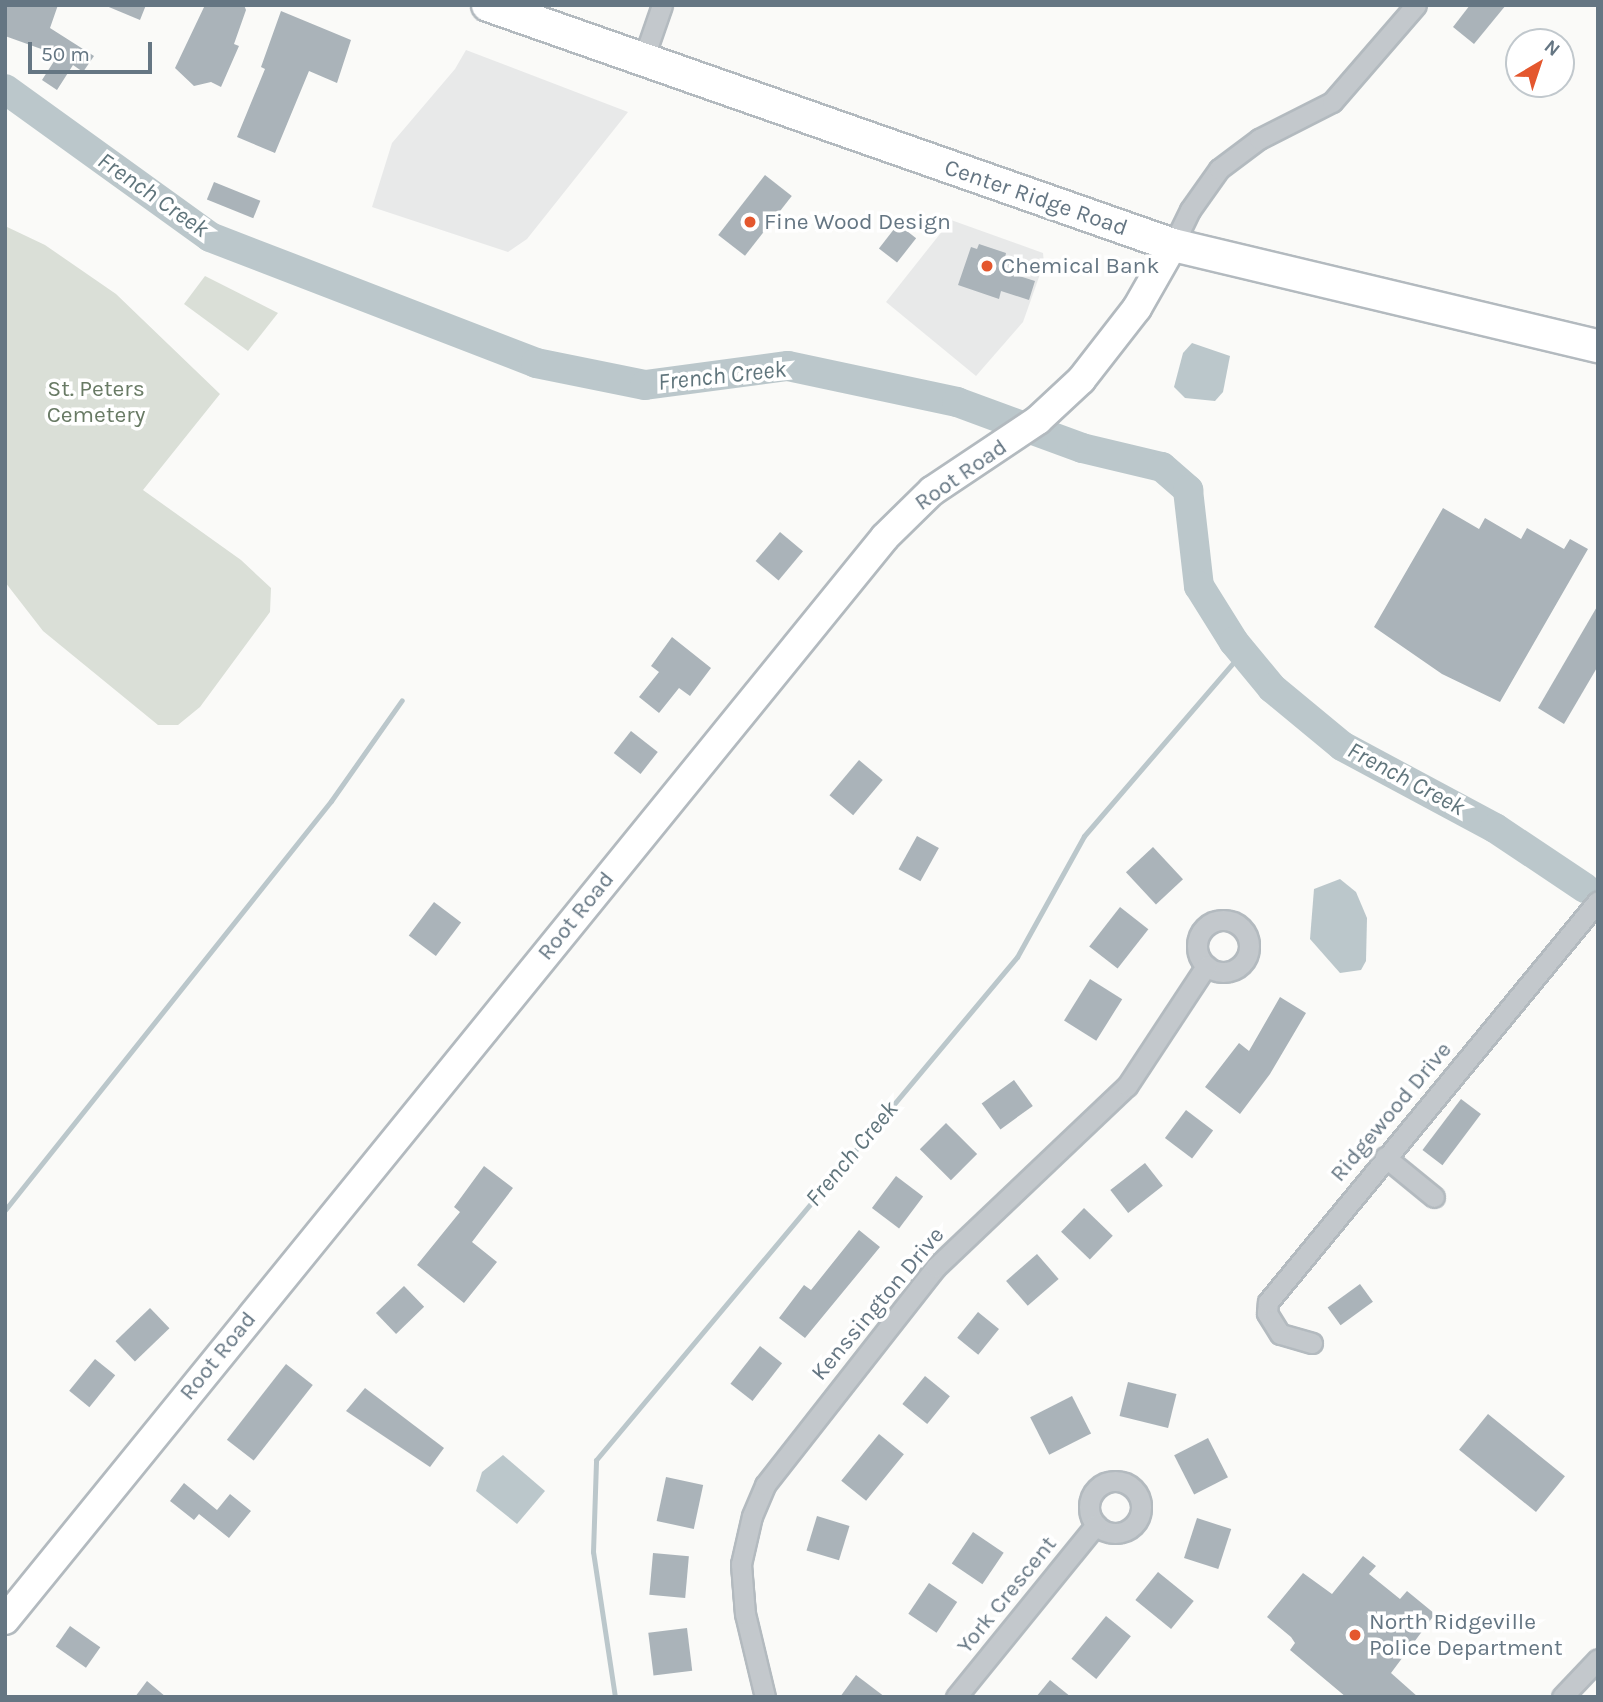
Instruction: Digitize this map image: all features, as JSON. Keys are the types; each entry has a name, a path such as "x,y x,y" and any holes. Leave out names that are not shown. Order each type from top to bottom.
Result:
{"main road":[{"name":"Center Ridge Road","path":"488,5 1174,245 1598,346"}],"street":[{"path":"643,60 662,5"},
{"path":"1174,245 1190,210 1219,169 1259,139 1332,102 1416,5"},
{"name":"Root Road","path":"5,1620 885,537 932,491 1038,420 1081,380 1119,333 1174,245"},
{"name":"Ridgewood Drive","path":"1312,1343 1280,1334 1267,1313 1268,1302 1598,901"},
{"name":"Kenssington Drive","path":"765,1697 744,1614 741,1564 747,1532 765,1485 936,1267 1127,1086 1206,966"},
{"path":"1385,1157 1433,1198"},
{"name":"York Crescent","path":"956,1697 1096,1525"},
{"path":"1562,1697 1598,1659"}],"shaded area":[{"path":"466,50 628,112 527,239 508,252 372,207 392,143 455,69"},
{"path":"951,220 1043,253 1044,263 1023,322 976,376 886,302"},
{"path":"1192,343 1230,356 1223,392 1215,401 1185,398 1174,387 1183,353"},
{"path":"1340,879 1356,892 1367,918 1366,961 1361,970 1340,973 1310,939 1314,889"},
{"path":"503,1455 545,1491 517,1524 476,1491 482,1472"}],"green space":[{"name":"St. Peters Cemetery","path":"5,226 45,245 116,294 220,394 143,490 241,560 271,588 270,612 200,707 178,725 158,725 43,631 5,582"},
{"path":"205,276 278,313 248,351 184,304"}],"building":[{"path":"5,5 58,5 50,28 94,56 83,72 73,65 57,90 42,80 58,55 5,36"},
{"path":"104,5 146,5 140,20"},
{"path":"205,5 244,5 246,10 234,44 239,46 221,87 211,82 194,86 175,68"},
{"path":"1470,5 1506,5 1474,44 1453,27"},
{"path":"281,11 351,40 337,83 309,71 275,153 237,137 265,69 261,67"},
{"name":"Fine Wood Design","path":"765,175 792,196 745,256 718,235"},
{"path":"214,182 260,201 253,218 207,200"},
{"path":"898,224 916,238 897,263 879,248"},
{"name":"Chemical Bank","path":"979,244 1006,253 1005,258 1011,260 1007,272 1035,281 1029,300 1001,291 999,299 958,285 971,247 977,249"},
{"path":"1443,508 1479,529 1485,518 1521,539 1527,528 1564,549 1570,539 1588,549 1500,702 1442,674 1374,627"},
{"path":"780,532 803,551 779,580 756,561"},
{"path":"1598,605 1598,666 1564,724 1538,708"},
{"path":"672,637 711,668 690,696 679,688 659,713 639,697 659,672 651,666"},
{"path":"631,731 658,752 641,774 614,753"},
{"path":"859,760 883,780 853,815 829,795"},
{"path":"917,836 939,848 920,881 899,869"},
{"path":"1153,847 1183,879 1156,904 1126,872"},
{"path":"434,902 461,922 436,956 409,936"},
{"path":"1120,907 1148,929 1118,969 1089,946"},
{"path":"1090,979 1122,999 1096,1041 1064,1021"},
{"path":"1280,997 1306,1013 1270,1074 1240,1114 1205,1087 1239,1043 1249,1051"},
{"path":"1014,1080 1033,1106 1000,1129 982,1104"},
{"path":"1461,1099 1481,1114 1442,1165 1422,1150"},
{"path":"1186,1110 1213,1130 1192,1158 1165,1138"},
{"path":"946,1123 977,1154 951,1180 920,1149"},
{"path":"1145,1163 1163,1186 1128,1213 1110,1190"},
{"path":"484,1166 513,1188 472,1242 497,1262 464,1303 417,1265 460,1212 454,1207"},
{"path":"896,1176 923,1196 899,1228 872,1208"},
{"path":"1084,1208 1113,1236 1090,1260 1061,1232"},
{"path":"859,1230 880,1247 805,1338 779,1318 804,1285 811,1290"},
{"path":"1037,1254 1059,1279 1028,1306 1006,1281"},
{"path":"1360,1284 1373,1302 1341,1325 1328,1308"},
{"path":"404,1286 424,1307 396,1334 376,1313"},
{"path":"150,1308 169,1328 135,1361 115,1341"},
{"path":"978,1312 999,1329 978,1355 957,1338"},
{"path":"760,1346 782,1363 753,1401 730,1384"},
{"path":"95,1359 115,1375 89,1407 69,1391"},
{"path":"286,1364 313,1385 254,1461 227,1440"},
{"path":"925,1376 950,1396 927,1424 902,1404"},
{"path":"1128,1382 1177,1394 1168,1428 1120,1416"},
{"path":"365,1388 444,1448 430,1467 346,1411"},
{"path":"1072,1396 1091,1433 1049,1455 1030,1417"},
{"path":"1488,1414 1565,1476 1536,1512 1459,1450"},
{"path":"879,1434 904,1454 866,1501 841,1481"},
{"path":"1208,1438 1228,1477 1194,1494 1174,1455"},
{"path":"666,1477 703,1485 694,1529 657,1521"},
{"path":"184,1483 217,1510 230,1494 251,1511 229,1538 199,1514 194,1520 170,1501"},
{"path":"817,1516 850,1526 839,1560 806,1550"},
{"path":"1197,1518 1231,1529 1218,1569 1184,1558"},
{"path":"973,1532 1004,1553 982,1584 952,1564"},
{"path":"653,1553 689,1556 685,1598 649,1595"},
{"path":"1363,1556 1376,1566 1369,1574 1400,1599 1407,1591 1435,1614 1391,1673 1418,1697 1346,1697 1290,1650 1295,1643 1291,1637 1267,1617 1303,1573 1332,1594"},
{"path":"1158,1572 1194,1601 1171,1629 1135,1600"},
{"path":"929,1583 957,1602 936,1633 908,1614"},
{"path":"1106,1616 1131,1636 1096,1679 1071,1659"},
{"path":"70,1626 100,1647 86,1668 56,1646"},
{"path":"687,1628 692,1671 654,1675 648,1633"},
{"path":"856,1675 885,1697 840,1697"},
{"path":"1050,1680 1071,1697 1036,1697"},
{"path":"147,1681 166,1697 135,1697"}],"waterway":[{"name":"French Creek","path":"5,89 210,237 536,363 645,385 788,366 957,402 1082,448 1162,467 1188,490 1199,586 1234,642 1272,688 1342,746 1495,828 1585,888"},
{"name":"French Creek","path":"615,1697 593,1552 596,1460 1017,957 1084,836 1242,652"},
{"path":"5,1210 331,801 402,700"}],"place":[{"name":"Fine Wood Design","path":"750,222"},
{"name":"Chemical Bank","path":"987,266"},
{"name":"North Ridgeville Police Department","path":"1355,1635"}]}
